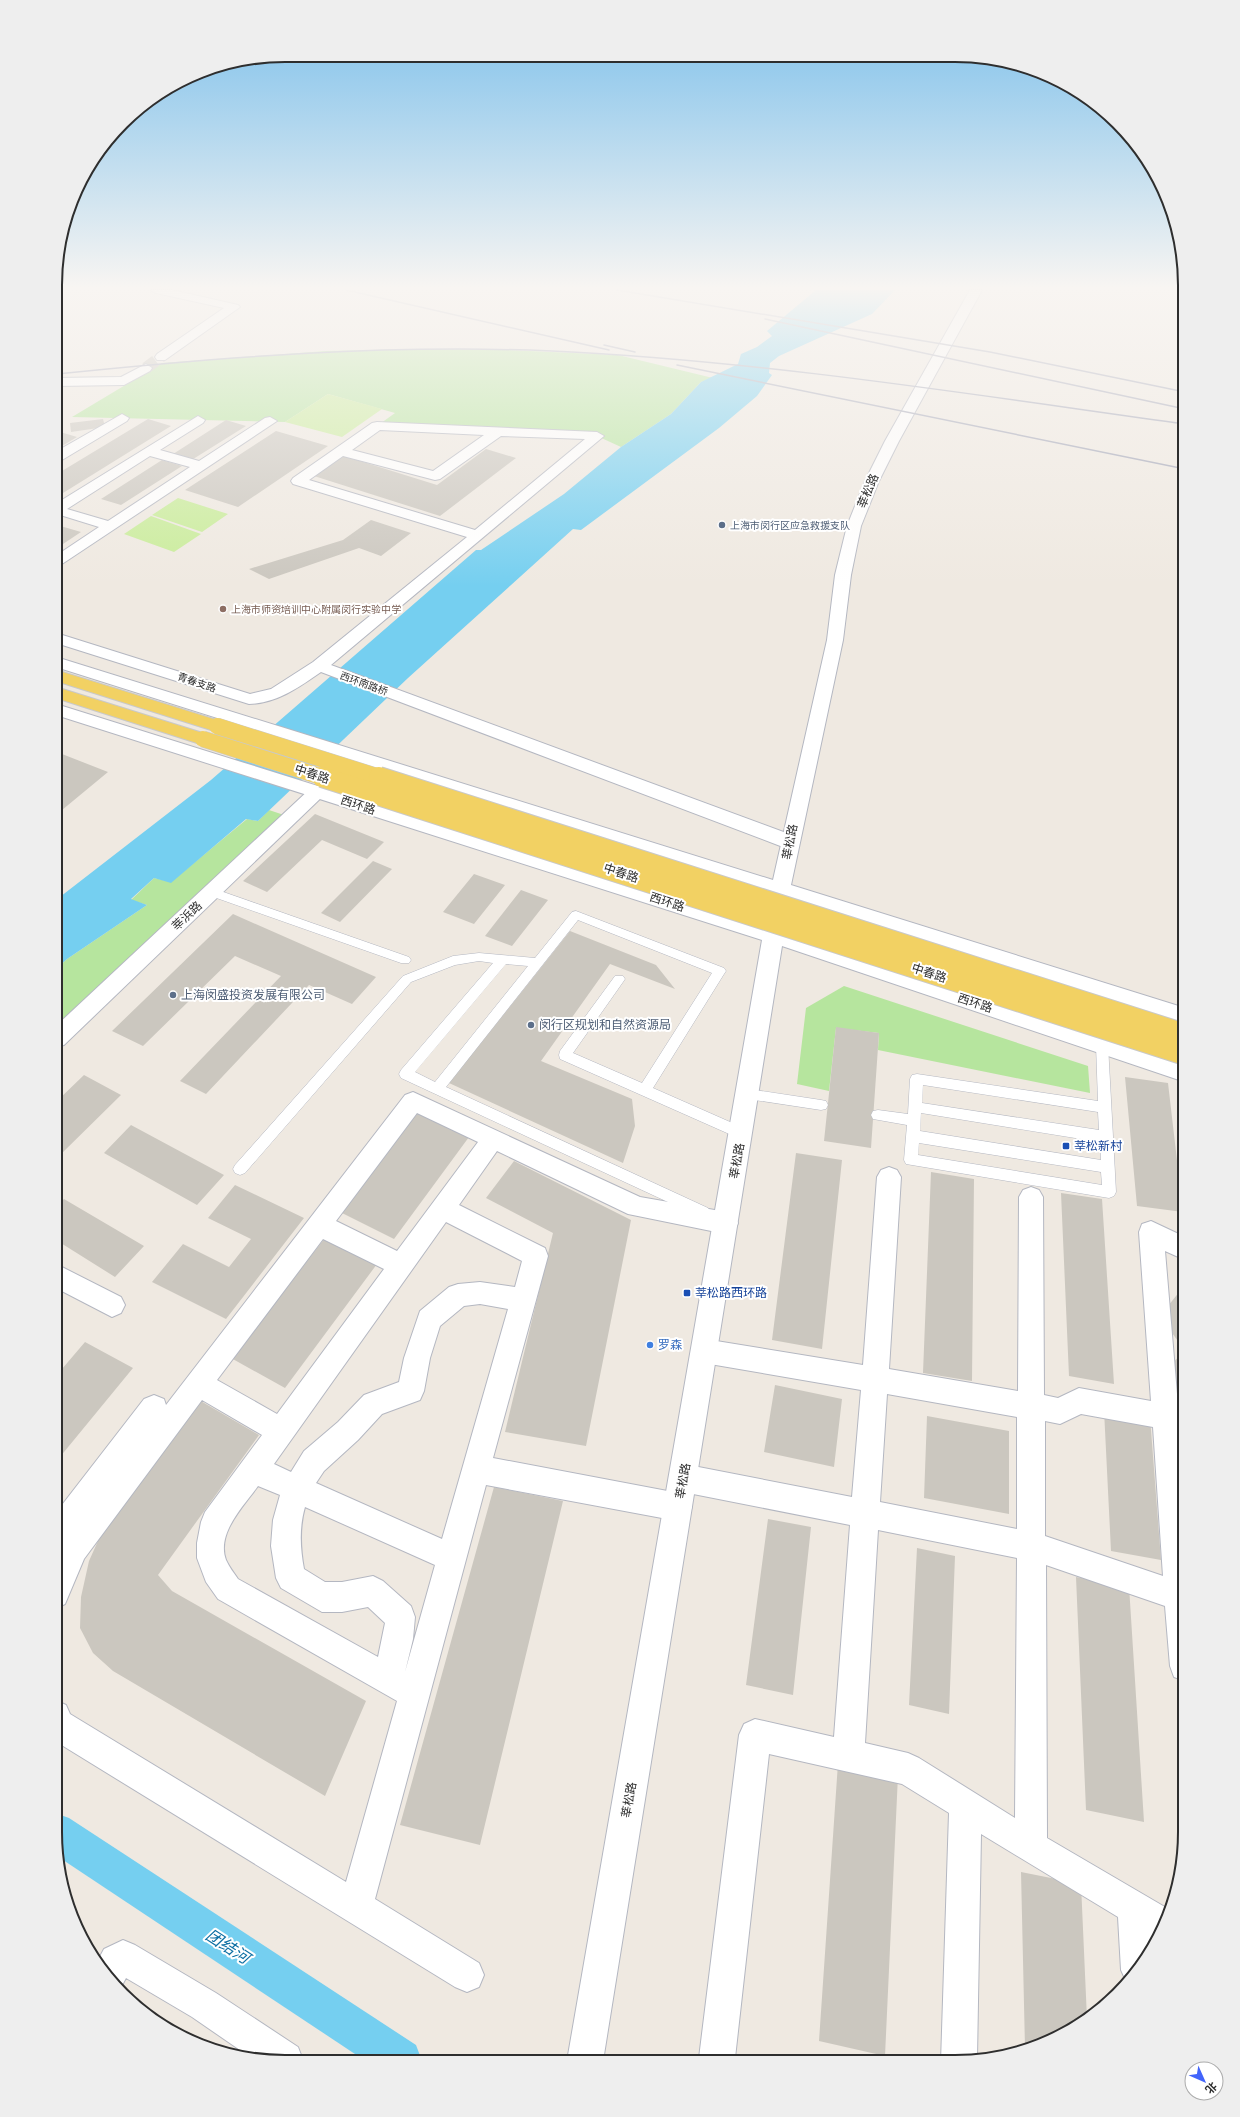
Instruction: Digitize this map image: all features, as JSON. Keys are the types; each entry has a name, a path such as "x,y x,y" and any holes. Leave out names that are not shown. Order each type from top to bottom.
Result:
{"main road":[{"name":"中春路","path":"62,678 208,740 1178,1032"},
{"name":"中春路","path":"62,694 1178,1053"}],"street":[{"name":"莘松路","path":"586,2055 748,1094 781,889 835,640 843,575 854,526 872,481 921,389"},
{"path":"62,454 122,418"},
{"path":"62,506 198,420"},
{"path":"62,558 270,421"},
{"path":"477,535 298,481 377,426 497,432"},
{"path":"342,451 435,476 497,432"},
{"name":"青春支路","path":"62,640 249,699 263,698 272,695 326,668 477,535 597,436 497,432"},
{"path":"148,451 201,466"},
{"path":"62,511 110,526"},
{"path":"62,664 1178,1014"},
{"name":"西环南路桥","path":"326,668 790,842"},
{"name":"西环路","path":"62,710 208,740 312,790 774,936 1178,1071"},
{"name":"莘浜路","path":"62,1034 212,892 312,790"},
{"path":"62,1576 73,1549 413,1102 637,1207 726,1223"},
{"path":"415,1694 228,1589 213,1570 209,1547 215,1522 493,1139"},
{"path":"848,1756 889,1176"},
{"path":"1031,1196 1031,1847"},
{"path":"356,1907 476,1468 536,1256 443,1209"},
{"path":"319,1225 402,1265"},
{"path":"1178,1246 1151,1232 1175,1419 1178,1495"},
{"path":"62,1278 112,1305"},
{"path":"388,1679 398,1639 400,1617 373,1591 342,1597 322,1597 291,1578 285,1546 287,1520 296,1488 314,1462 348,1431 373,1404 411,1391 418,1358 429,1319 458,1295 480,1293 524,1300"},
{"path":"704,1351 1060,1411 1079,1402 1175,1419"},
{"path":"199,1384 281,1431"},
{"path":"62,1529 154,1408"},
{"path":"476,1468 678,1507"},
{"path":"253,1469 452,1558"},
{"path":"683,1478 1031,1546 1178,1596"},
{"path":"62,1727 467,1975"},
{"path":"717,2055 755,1735 908,1769 1031,1847 1158,1923"},
{"path":"959,2055 965,1805"},
{"path":"1134,1909 1137,1960"},
{"path":"111,1971 116,1961 123,1957 204,2005 278,2055"}],"lane":[{"path":"212,892 405,960"},
{"path":"437,1089 576,915 720,971 645,1090"},
{"path":"240,1169 407,979 453,961 479,957 538,963"},
{"path":"503,959 406,1074 726,1223"},
{"path":"619,979 565,1055 741,1133"},
{"path":"1102,1045 1105,1108 1106,1137 1109,1192 911,1160 917,1079 1105,1108"},
{"path":"748,1094 821,1105"},
{"path":"915,1107 1106,1137"},
{"path":"878,1115 914,1120"},
{"path":"913,1136 1108,1167"}],"green space":[{"path":"119,389 695,389 671,414 621,447 597,436 377,426 395,413 328,394 285,422 72,417"},
{"path":"328,394 382,409 342,437 285,422"},
{"path":"178,498 228,514 202,532 152,515"},
{"path":"151,516 201,534 174,552 124,534"},
{"path":"269,810 290,817 62,1034 62,964 147,905 131,900 154,878 171,882 247,819 258,821"},
{"path":"844,986 1088,1066 1090,1093 878,1050 879,1033 836,1028 829,1091 797,1084 806,1008"}],"water":[{"path":"695,389 762,389 757,396 719,428 581,530 573,529 408,678 258,821 246,819 171,883 154,878 131,899 147,905 62,964 62,895 211,780 476,550 481,550 564,494 621,447 671,414"}],"building":[{"path":"103,419 105,427 71,432 70,423"},
{"path":"148,419 171,426 63,493 62,471"},
{"path":"226,420 246,426 190,461 170,456"},
{"path":"276,431 328,446 238,507 185,490"},
{"path":"62,432 77,437 62,446"},
{"path":"486,449 516,458 440,516 314,476 344,456 437,485"},
{"path":"162,460 182,466 121,505 101,499"},
{"path":"371,520 411,533 381,556 359,548 269,579 249,569 343,540"},
{"path":"62,526 81,532 62,545"},
{"path":"62,754 108,772 62,810"},
{"path":"315,814 384,842 367,859 322,840 267,892 243,881"},
{"path":"373,861 392,869 340,922 321,913"},
{"path":"474,874 505,885 474,924 443,912"},
{"path":"521,890 548,900 512,946 485,936"},
{"name":"上海闵盛投资发展有限公司","path":"233,914 376,977 352,1004 309,985 206,1094 180,1081 281,976 235,956 143,1046 112,1031"},
{"name":"闵行区规划和自然资源局","path":"570,931 656,965 675,989 610,964 541,1061 632,1099 635,1126 623,1163 449,1083"},
{"path":"836,1027 879,1033 871,1148 824,1141"},
{"path":"84,1075 121,1095 62,1153 62,1096"},
{"path":"1125,1077 1168,1083 1178,1169 1178,1211 1137,1206"},
{"path":"417,1113 469,1137 394,1239 340,1212"},
{"path":"131,1125 224,1175 197,1205 104,1153"},
{"path":"796,1153 842,1160 822,1349 772,1340"},
{"path":"514,1161 631,1220 586,1446 505,1432 553,1233 486,1198"},
{"path":"931,1172 974,1179 972,1381 923,1373"},
{"path":"235,1185 304,1218 226,1319 152,1282 183,1244 229,1267 251,1239 208,1218"},
{"path":"1061,1193 1102,1199 1114,1384 1069,1376"},
{"path":"64,1199 144,1246 115,1277 62,1244 62,1201"},
{"path":"325,1238 377,1264 285,1388 231,1358"},
{"path":"1178,1294 1178,1341 1160,1316"},
{"path":"85,1342 133,1368 62,1454 62,1369"},
{"path":"1178,1358 1178,1393 1165,1370"},
{"path":"775,1385 842,1399 834,1467 764,1452"},
{"path":"199,1400 259,1435 158,1575 172,1591 366,1701 325,1796 113,1671 93,1653 80,1628 81,1597 89,1561 107,1521"},
{"path":"1104,1410 1150,1417 1161,1560 1111,1551"},
{"path":"927,1416 1009,1431 1009,1514 924,1498"},
{"path":"494,1487 563,1501 480,1845 400,1825"},
{"path":"768,1519 811,1527 793,1695 746,1685"},
{"path":"917,1548 955,1556 949,1714 909,1705"},
{"path":"1076,1577 1129,1586 1144,1822 1086,1810"},
{"path":"838,1763 898,1775 885,2055 819,2041"},
{"path":"1021,1872 1081,1884 1087,2012 1054,2032 1025,2044"}],"waterway":[{"name":"团结河","path":"62,1837 393,2055"}],"railway":[{"path":"793,389 1178,468"},
{"path":"932,389 1178,423"},
{"path":"1091,389 1178,408"},
{"path":"1169,389 1178,391"}],"place":[{"name":"上海市闵行区应急救援支队","path":"722,525"},
{"name":"上海市师资培训中心附属闵行实验中学","path":"223,609"},
{"name":"上海闵盛投资发展有限公司","path":"173,995"},
{"name":"闵行区规划和自然资源局","path":"531,1025"},
{"name":"莘松新村","path":"1066,1146"},
{"name":"莘松路西环路","path":"687,1293"},
{"name":"罗森","path":"650,1345"}]}
